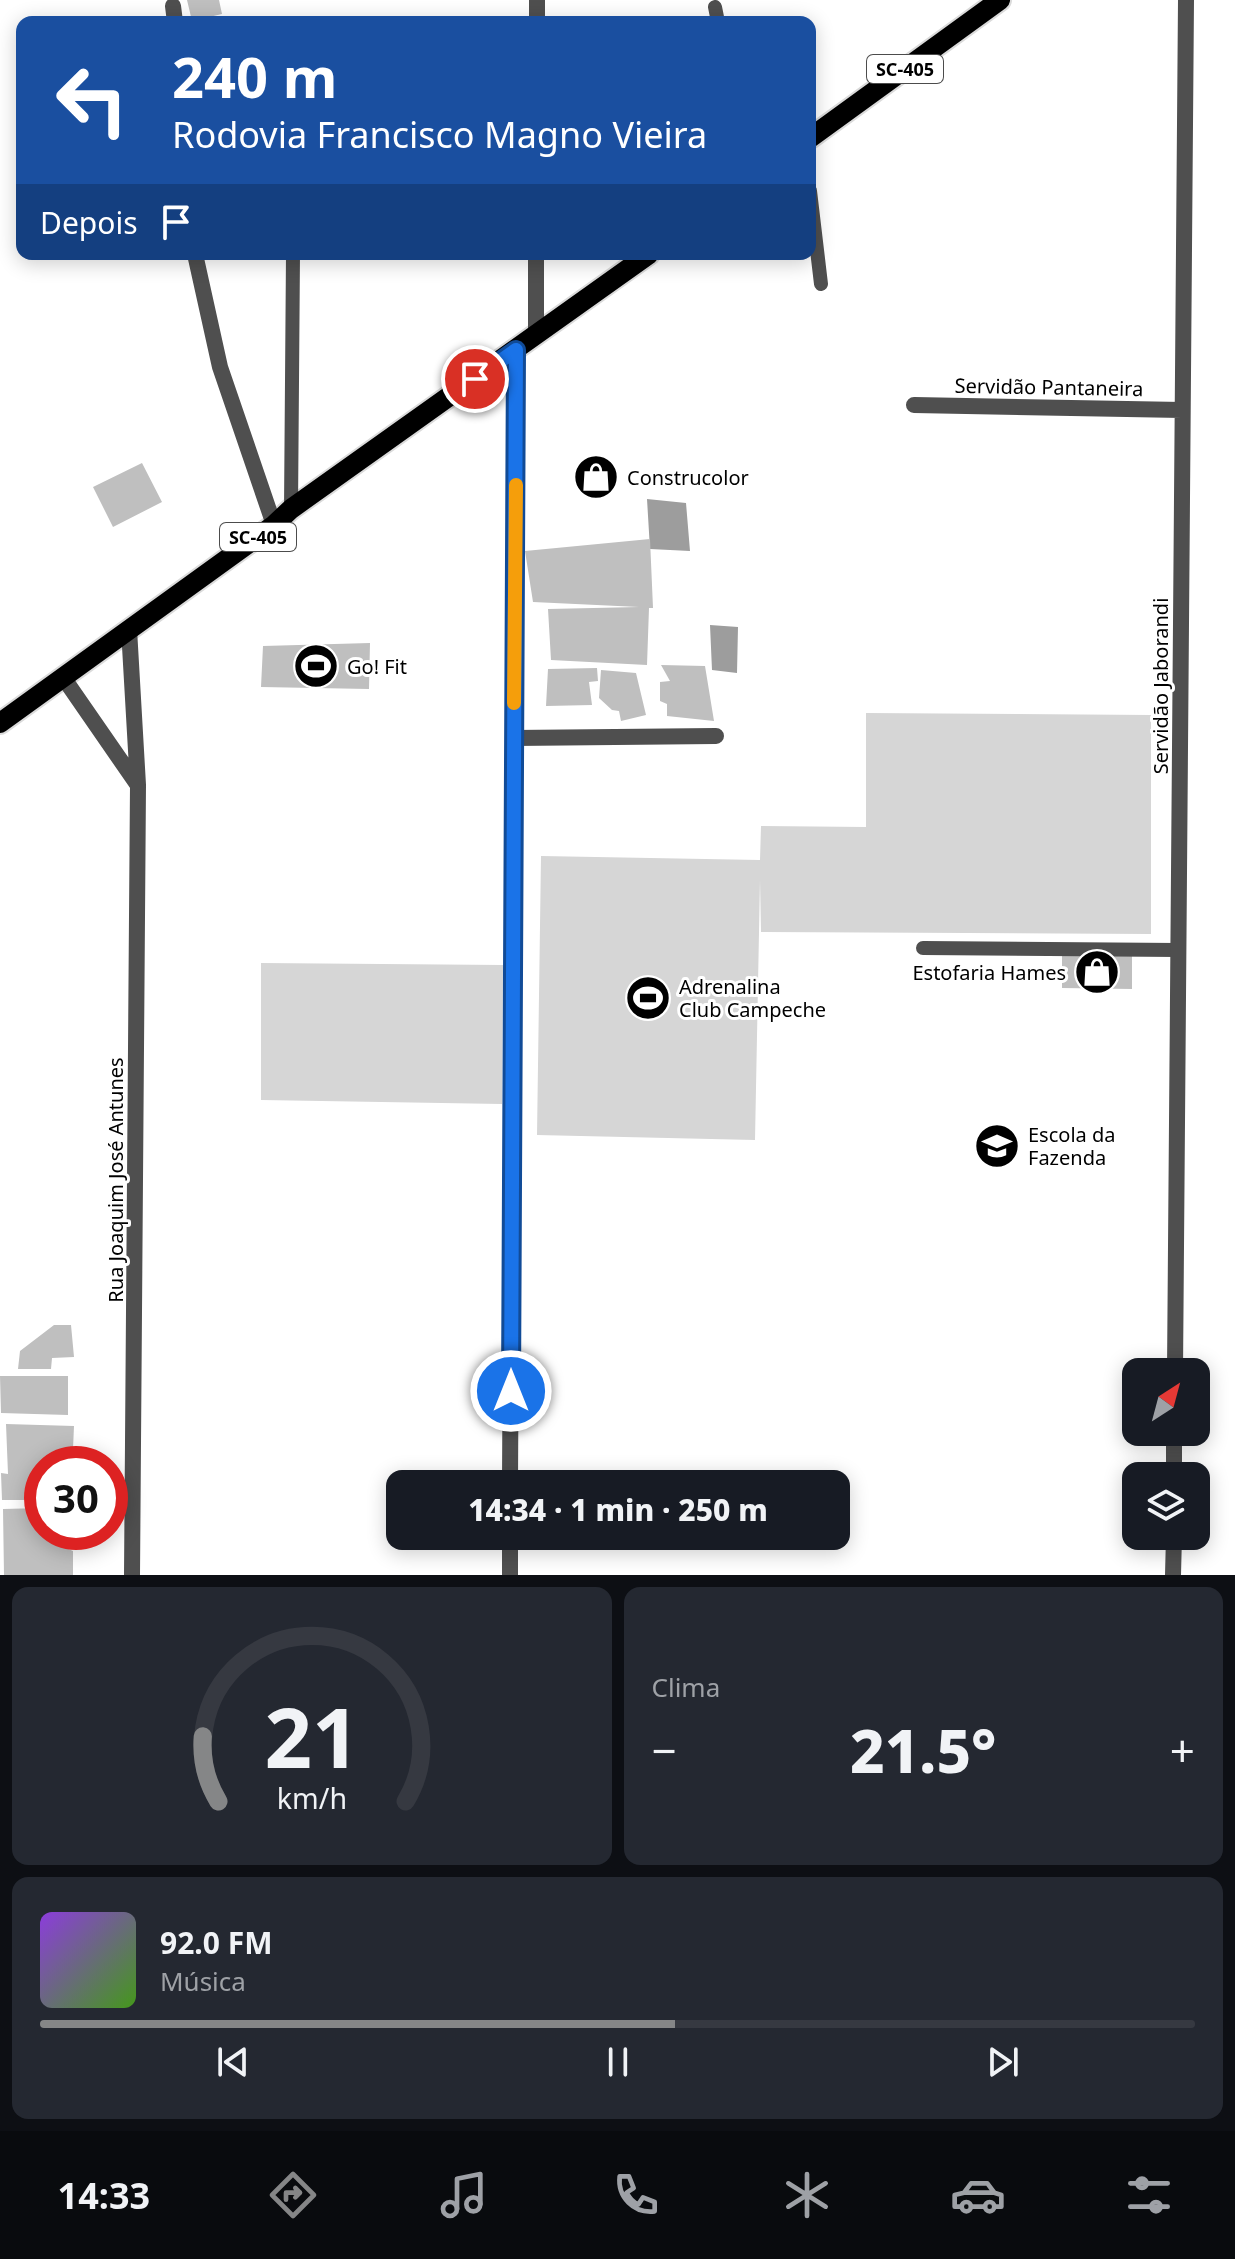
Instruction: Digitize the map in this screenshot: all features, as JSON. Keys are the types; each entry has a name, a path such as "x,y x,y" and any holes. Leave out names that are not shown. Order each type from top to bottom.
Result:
{"main road":[{"name":"SC-405","path":"816,134 1000,0"},
{"name":"SC-405","path":"0,723 274,525 291,509 641,260"}],"street":[{"name":"Servidão Jaborandi","path":"1175,1358 1186,0"},
{"path":"196,260 220,367 274,525"},
{"path":"536,260 536,336"},
{"path":"510,1470 516,350"},
{"name":"Servidão Pantaneira","path":"914,405 1182,410"},
{"name":"Rua Joaquim José Antunes","path":"129,629 138,785 132,1575"},
{"path":"63,677 138,785"},
{"path":"514,738 716,736"},
{"path":"510,1550 510,1575"},
{"path":"1173,1575 1174,1550"}],"lane":[{"path":"816,242 821,284"},
{"path":"291,509 293,260"},
{"path":"923,948 1178,950"}],"shaded area":[{"path":"647,499 686,503 690,551 650,549"},
{"path":"710,625 738,627 737,673 712,670"},
{"path":"866,713 1151,715 1151,934 761,932 760,880 755,1140 537,1135 541,856 760,860 761,826 866,827"},
{"path":"261,963 503,965 502,1104 261,1100"}],"building":[{"path":"187,0 219,0 222,14 191,16"},
{"path":"142,463 162,502 113,527 93,487"},
{"path":"650,539 653,608 649,608 647,665 551,660 548,609 639,607 533,602 525,551"},
{"name":"Go! Fit","path":"370,643 369,689 261,687 263,646"},
{"path":"661,665 705,666 714,721 667,716 667,704 660,701 660,682 670,681"},
{"path":"597,668 598,681 589,682 592,705 546,706 548,669"},
{"path":"601,670 636,673 646,715 621,721 619,711 612,710 599,698"},
{"name":"Estofaria Hames","path":"1062,955 1132,956 1132,989 1062,988"},
{"path":"54,1325 71,1325 74,1357 52,1358 51,1369 18,1369 20,1351"},
{"path":"0,1376 68,1376 68,1415 1,1413"},
{"path":"6,1424 74,1426 73,1446 24,1446 24,1500 2,1500 1,1473 8,1474"},
{"path":"24,1508 24,1550 73,1551 73,1575 4,1575 3,1509"}],"slow traffic":[{"path":"514,703 516,485"}],"place":[{"name":"Construcolor","path":"596,477"},
{"name":"Go! Fit","path":"316,666"},
{"name":"Estofaria Hames","path":"1097,972"},
{"name":"Adrenalina Club Campeche","path":"648,998"},
{"name":"Escola da Fazenda","path":"997,1146"}],"route":[{"path":"475,379 516,350 511,1391"}]}
